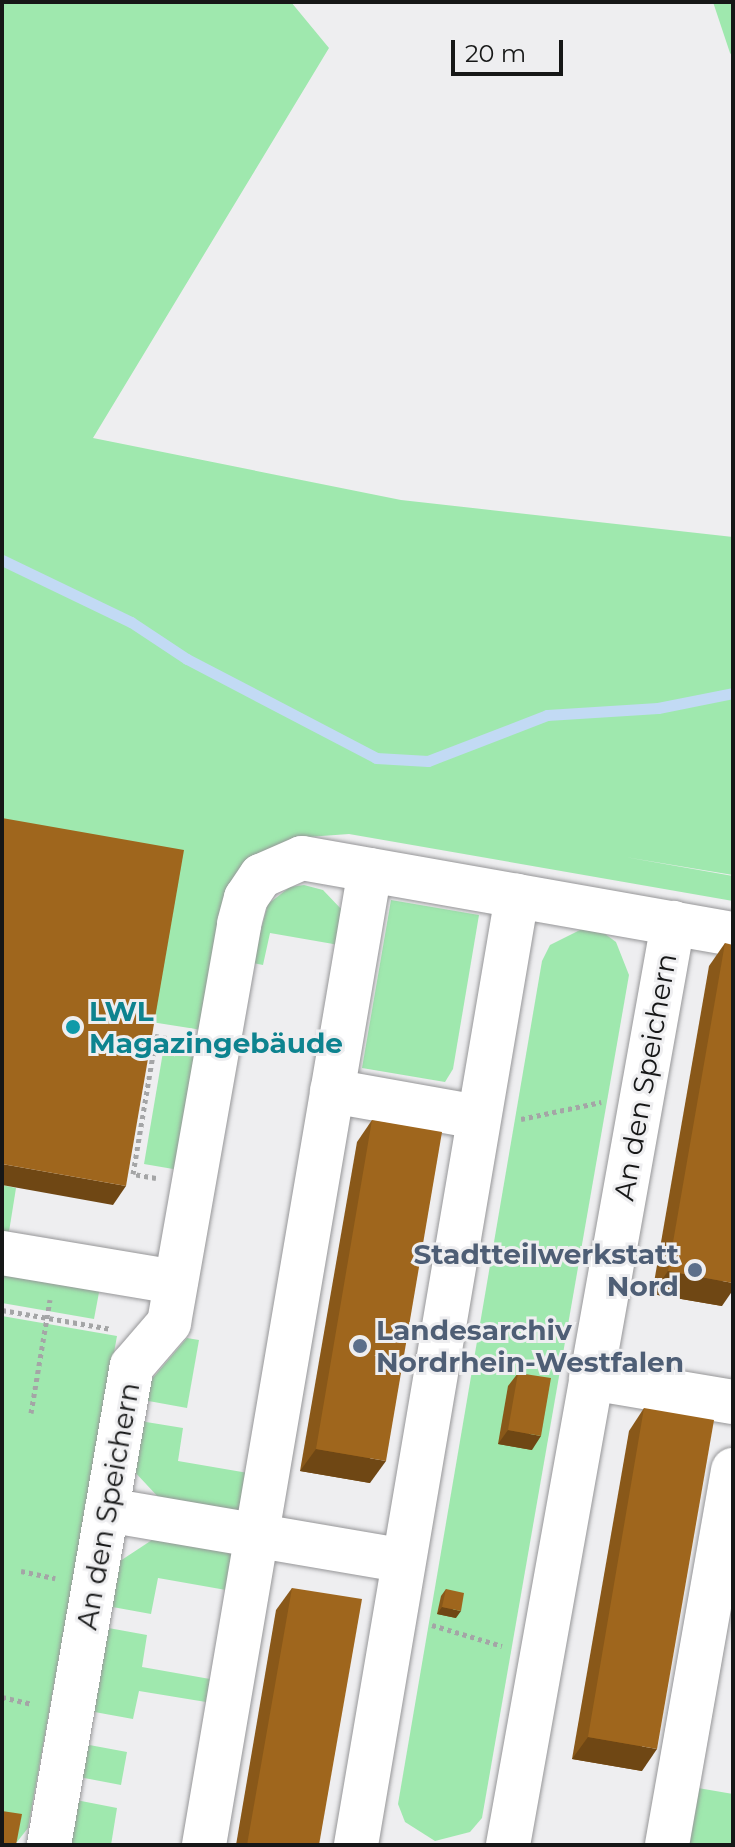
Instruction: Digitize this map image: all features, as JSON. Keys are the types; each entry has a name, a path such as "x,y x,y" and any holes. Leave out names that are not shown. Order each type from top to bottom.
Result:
{"lane":[{"name":"An den Speichern","path":"49,1845 132,1366 172,1303 246,898 261,876 302,858 733,934"},
{"path":"204,1845 370,870"},
{"path":"356,1845 392,1613 517,896"},
{"name":"An den Speichern","path":"508,1845 673,923"},
{"path":"332,1091 477,1122"},
{"path":"2,1253 172,1303"},
{"path":"591,1378 733,1402"},
{"path":"667,1845 733,1470"},
{"path":"107,1510 401,1560"}],"path":[{"path":"143,1034 178,1040"},
{"path":"156,1036 133,1174 193,1185"},
{"path":"477,1122 641,1095"},
{"path":"31,1413 51,1292"},
{"path":"2,1310 108,1329 172,1303"},
{"path":"392,1613 542,1659"}],"green space":[{"path":"2,2 291,2 329,48 93,438 401,500 733,537 733,875 625,857 733,876 733,901 349,834 294,838 202,1030 145,1021 2,839"},
{"path":"713,2 733,2 733,57 730,53"},
{"path":"304,885 323,890 343,911 339,945 270,933 263,965 252,963 268,904 290,887"},
{"path":"391,900 479,915 453,1069 445,1082 362,1068"},
{"path":"582,929 601,931 616,942 629,975 482,1818 470,1832 435,1841 405,1822 398,1804 542,961 550,945"},
{"path":"163,1052 199,1058 179,1170 144,1164"},
{"path":"2,1185 16,1188 8,1238 2,1237"},
{"path":"2,1270 100,1287 94,1319 2,1303"},
{"path":"2,1316 117,1336 28,1828 17,1842 7,1841 2,1832"},
{"path":"187,1338 199,1340 187,1408 143,1400 146,1386"},
{"path":"140,1421 183,1428 178,1461 248,1473 245,1514 161,1500 132,1469"},
{"path":"155,1538 238,1553 226,1590 158,1578 151,1614 107,1606 114,1565"},
{"path":"103,1627 147,1635 142,1667 210,1679 206,1702 139,1691 133,1719 89,1711"},
{"path":"84,1744 127,1752 121,1785 79,1777"},
{"path":"698,1788 733,1794 733,1845 676,1845"},
{"path":"76,1800 117,1808 111,1845 68,1845"}],"building":[{"name":"LWL Magazingebäude","path":"2,818 184,850 126,1186 2,1164"},
{"path":"725,943 733,945 733,1283 668,1271"},
{"path":"372,1120 442,1132 386,1461 316,1449"},
{"path":"518,1373 551,1378 541,1436 508,1430"},
{"path":"644,1408 714,1420 657,1749 588,1737"},
{"path":"292,1588 362,1599 319,1845 247,1845"},
{"path":"446,1589 464,1593 461,1611 442,1607"},
{"path":"2,1811 22,1814 16,1845 2,1845"}],"waterway":[{"path":"2,560 131,622 187,659 376,758 428,761 547,715 658,708 733,693"}],"place":[{"name":"LWL Magazingebäude","path":"73,1027"},
{"name":"Stadtteilwerkstatt Nord","path":"695,1270"},
{"name":"Landesarchiv Nordrhein-Westfalen","path":"360,1346"}]}
